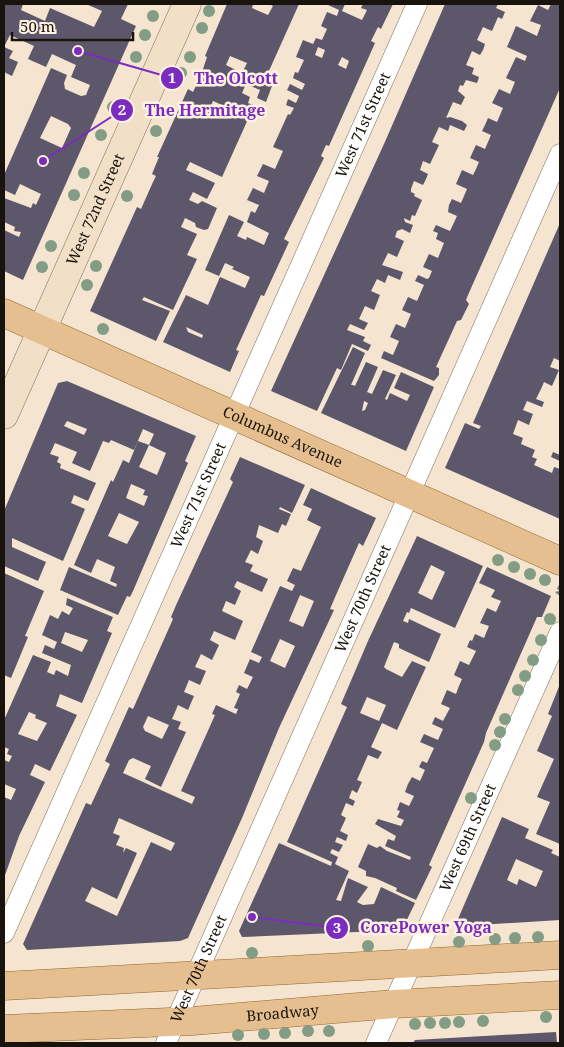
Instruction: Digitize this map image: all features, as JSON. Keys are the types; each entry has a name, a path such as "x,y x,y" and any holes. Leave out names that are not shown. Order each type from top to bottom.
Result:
{"main road":[{"name":"West 72nd Street","path":"4,415 187,4"},
{"name":"Columbus Avenue","path":"4,313 560,561"},
{"path":"4,986 560,955"},
{"name":"Broadway","path":"4,1031 171,1032 394,1004 560,995"},
{"path":"4,1031 21,1043"}],"street":[{"name":"West 71st Street","path":"4,933 417,4"},
{"name":"West 70th Street","path":"171,1032 560,154"},
{"name":"West 69th Street","path":"376,1043 560,632"}],"path":[{"path":"560,586 557,592 560,594"}],"building":[{"path":"4,4 23,4 21,10 45,21 50,8 94,27 102,11 86,4 128,4 121,19 136,26 23,280 4,271 4,230 19,237 21,232 14,231 15,227 4,222 4,198 31,208 33,203 36,205 41,194 20,184 15,195 4,190 4,175 51,68 67,75 64,83 65,89 81,96 86,95 90,85 71,77 76,65 52,54 46,67 28,59 34,46 10,35 4,47","holes":["51,116 68,124 71,128 62,148 40,138"]},
{"path":"227,4 253,4 252,8 268,15 273,6 269,4 299,4 264,82 272,86 266,102 257,98 260,90 246,84 242,93 250,97 248,103 257,107 251,118 249,117 222,177 190,162 186,170 215,183 207,199 193,192 189,200 198,204 202,201 217,208 208,229 204,230 196,227 195,223 185,218 181,227 197,234 187,255 197,259 173,310 144,297 142,300 170,311 156,341 90,311 137,207 141,209 156,176 152,174 159,157 157,157 188,89 193,92 207,57 205,56","holes":["230,56 247,63 242,73 226,65","213,101 231,109 228,116 210,108"]},
{"path":"326,4 345,4 342,11 362,20 367,10 361,8 363,4 393,4 381,29 378,27 371,41 375,43 329,146 326,145 321,156 324,158 284,239 289,242 264,296 261,295 236,350 239,351 230,372 163,342 186,295 208,305 220,277 245,288 250,277 232,269 234,267 225,263 219,276 205,270 229,215 244,222 237,236 246,240 247,237 264,245 269,233 247,222 251,211 255,213 259,205 247,200 253,188 264,193 269,181 257,176 263,164 275,169 283,151 273,147 288,114 290,115 294,108 286,105 288,99 296,103 299,96 287,90 290,84 302,90 305,84 293,78 295,72 298,73 304,60 296,57 303,40 313,44 316,38 322,40 327,29 321,26 327,12 337,16 339,10","holes":["318,47 325,50 322,58 315,55","342,57 349,61 346,69 338,65","186,327 203,335 202,338 188,332"]},
{"path":"445,4 498,4 496,8 505,12 502,19 498,17 492,31 483,27 477,40 485,44 483,50 480,55 472,51 466,65 474,68 472,74 479,77 477,83 466,80 463,86 460,85 458,91 465,97 461,105 453,102 446,118 450,117 462,121 467,125 464,131 450,125 448,131 439,127 432,142 439,145 430,164 423,161 420,170 428,174 426,179 423,185 414,181 411,192 422,200 415,216 412,215 410,221 404,218 405,222 413,225 410,233 402,229 397,231 395,237 404,241 397,257 388,253 382,265 403,272 400,280 388,275 385,283 377,279 371,291 380,295 374,310 365,306 359,319 368,323 364,330 350,324 347,330 365,337 363,341 371,345 368,351 352,344 341,370 337,368 317,411 271,391 384,144"},
{"path":"551,4 560,4 560,88 468,295 466,300 469,304 461,320 457,321 436,367 439,368 439,375 434,381 381,358 384,351 393,355 399,341 390,337 396,324 405,328 411,314 402,310 408,297 417,301 424,285 415,281 418,275 429,278 432,271 423,267 429,254 438,258 444,243 436,239 438,233 433,231 436,225 450,231 457,216 448,212 449,205 452,199 461,203 467,189 456,184 462,170 473,175 479,162 470,158 476,145 485,149 491,135 482,131 488,118 497,122 503,108 492,103 499,89 510,94 515,82 506,78 516,57 525,61 527,56 507,47 516,26 537,36 541,25 530,21 538,5 548,10"},
{"path":"4,47 13,51 9,58 18,62 12,76 4,72"},
{"path":"560,223 560,361 554,358 550,367 559,370 552,386 544,382 536,399 544,402 542,407 527,401 523,410 533,414 529,425 518,420 513,434 523,438 521,444 535,450 532,457 537,459 534,465 552,473 554,467 560,469 560,519 445,468 465,423 479,429 481,426 473,423"},
{"path":"353,347 365,353 351,385 355,386 366,362 378,367 367,392 372,394 383,370 396,375 385,399 387,400 390,393 407,401 410,395 394,388 401,372 434,387 406,451 321,413","holes":["364,401 368,403 365,410 362,411"]},
{"path":"67,381 196,436 185,461 188,463 133,591 130,597 127,596 118,615 60,590 69,567 116,587 117,584 110,581 115,567 97,559 91,573 74,565 111,480 113,482 123,460 129,463 138,441 149,445 154,434 143,429 134,450 111,440 109,443 103,441 90,471 72,463 77,452 55,443 50,454 59,457 57,462 61,464 60,468 96,483 88,501 74,495 71,503 85,509 63,561 12,538 12,547 46,562 38,581 4,566 4,511 58,383","holes":["67,421 87,429 84,435 64,426","149,445 166,453 157,475 139,467","131,484 145,490 143,495 148,496 144,506 126,498","119,513 139,522 127,544 108,536"]},
{"path":"553,452 560,455 560,461 551,457"},
{"path":"240,457 305,485 292,513 280,507 279,509 291,514 286,526 282,524 278,533 259,525 256,537 263,541 258,554 251,550 245,562 253,565 250,571 268,579 262,592 237,581 234,587 241,591 235,605 226,601 222,611 243,621 235,640 214,631 210,640 219,645 212,660 201,654 195,667 206,671 200,685 189,680 184,692 194,696 188,710 178,705 172,719 181,722 178,729 186,732 161,787 145,779 151,766 133,758 129,760 123,773 192,804 195,797 181,791 215,715 212,714 216,705 236,714 238,709 234,708 240,694 236,692 239,685 247,689 253,677 244,673 250,659 259,663 262,657 251,652 280,586 292,591 295,585 287,581 293,568 301,571 321,527 307,520 312,509 303,505 311,488 376,518 363,546 359,543 330,609 334,610 279,728 242,818 188,938 180,941 27,950 23,944 86,803 91,805 110,764 105,761 129,707 133,709 173,619 171,617 177,603 233,482 230,479","holes":["300,595 314,601 303,627 289,621","280,639 295,646 285,668 270,661","148,716 169,725 162,739 145,731 143,727","119,818 175,843 171,851 151,842 117,916 85,901 92,887 117,899 137,853 126,848 123,853 124,848 116,845 120,836 113,833"]},
{"path":"417,536 483,566 455,628 411,608 409,613 407,612 403,621 408,623 409,619 441,634 429,662 399,648 399,644 394,642 384,667 386,669 402,677 412,661 426,667 397,730 382,723 371,747 382,752 378,759 368,755 357,780 362,782 357,793 352,790 349,798 355,801 353,806 346,803 341,815 346,818 340,831 348,835 346,841 337,837 335,842 343,845 339,852 332,849 330,853 338,857 335,864 349,871 336,900 341,901 348,878 368,887 357,902 363,905 374,904 381,887 415,903 402,930 242,937 239,931 279,843 331,866 332,862 287,842 347,707 341,704","holes":["431,565 445,572 432,600 418,593","367,697 386,705 379,721 360,713"]},
{"path":"487,567 551,596 542,617 537,617 429,865 432,867 416,900 396,891 397,888 366,876 366,871 358,867 368,844 377,848 380,846 387,851 410,860 411,857 385,846 388,839 394,841 396,836 375,824 378,819 401,826 404,820 397,817 400,811 397,810 400,802 409,806 414,796 405,792 408,784 412,777 420,781 425,770 419,767 422,761 427,763 434,748 420,742 424,734 438,740 443,729 432,724 435,717 443,721 450,708 441,704 447,690 456,694 462,679 454,675 460,661 469,665 476,651 467,647 470,640 472,641 475,634 484,638 489,626 480,623 487,608 496,612 501,601 491,597 495,590 479,583"},
{"path":"4,573 44,591 25,636 28,637 11,678 4,675"},
{"path":"67,598 113,617 107,631 112,633 82,703 60,694 56,706 77,715 50,771 35,764 30,775 45,782 19,836 4,878 4,797 11,800 16,789 4,784 4,760 9,762 12,756 7,754 9,749 4,747 4,720 33,655 51,662 47,672 54,675 56,670 68,676 71,665 42,653 45,645 54,649 57,642 42,635 50,615 58,619 62,611 69,615 73,608 66,605","holes":["65,632 88,640 82,652 61,643","29,712 36,715 35,718 47,723 37,741 18,734"]},
{"path":"560,684 560,844 536,834 550,802 537,797 554,759 537,751 552,716 548,714"},
{"path":"502,817 529,829 525,838 553,850 551,853 560,857 560,920 462,926 458,919","holes":["516,859 543,871 536,887 519,879 517,885 507,880"]},
{"path":"556,1032 557,1043 413,1043 415,1040"}],"place":[{"name":"The Olcott","path":"78,51"},
{"name":"The Hermitage","path":"43,161"},
{"name":"CorePower Yoga","path":"252,917"}]}
